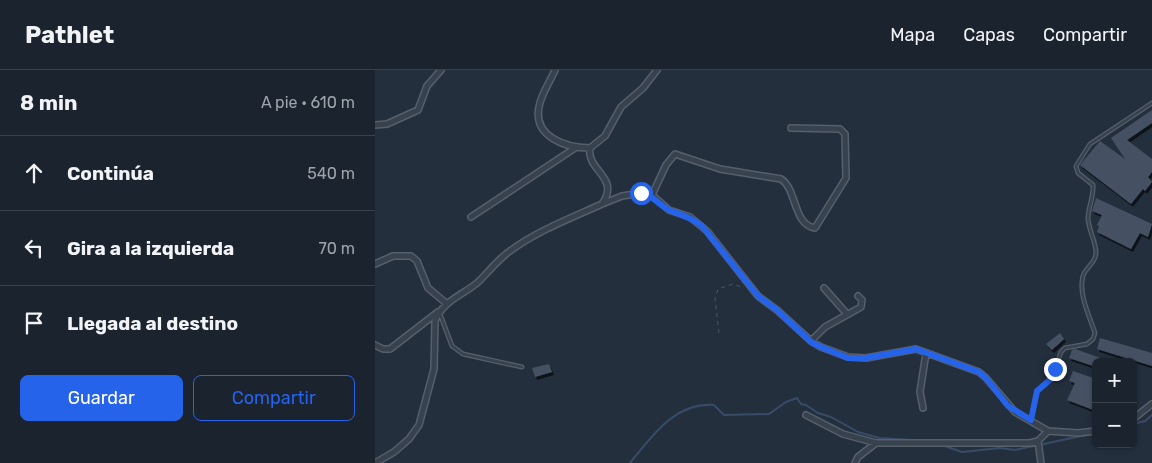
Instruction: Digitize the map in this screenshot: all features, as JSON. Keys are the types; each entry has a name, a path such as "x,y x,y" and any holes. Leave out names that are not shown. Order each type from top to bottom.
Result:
{"street":[{"path":"375,125 387,124 418,110 427,86 441,70"},
{"path":"555,70 541,99 539,116 545,132 551,138 565,146 575,148 589,148 605,136 621,107 643,88 657,70"},
{"path":"652,195 666,165 675,154 720,169 781,179 787,185 801,217 811,227 815,228 846,178 845,134 840,129 791,128"},
{"path":"471,217 575,148"},
{"path":"589,148 591,162 605,178 607,186 607,198 602,204"},
{"path":"375,345 383,349 391,349 439,311 446,303 477,283 511,250 560,223 602,204 630,194 641,193 652,195 669,210 690,217 702,226 753,291 811,342 848,358 866,358 916,349 979,372 1008,406 1048,431 1078,433 1092,431"},
{"path":"375,264 393,256 411,256 417,261 427,288 446,303"},
{"path":"824,288 847,314"},
{"path":"811,342 825,327 862,305 858,296"},
{"path":"375,463 394,452 409,439 419,425 433,375 435,320 439,311"},
{"path":"923,408 920,392 926,353"},
{"path":"1137,416 1152,404"},
{"path":"806,415 843,434 876,444 898,442 945,444 1038,441 1048,431"},
{"path":"1038,441 1041,463"},
{"path":"855,463 858,457 876,444"}],"lane":[{"path":"1031,420 1037,391 1052,378 1061,352 1065,348 1087,344 1093,339 1095,333 1085,304 1083,276 1095,258 1096,252 1088,221 1093,185 1078,173 1076,166 1090,144 1152,103"},
{"path":"439,311 452,346 457,350 471,356 522,367"}],"path":[{"path":"719,333 715,299 718,289 733,284 753,291"}],"building":[{"path":"1152,110 1152,123 1127,140 1152,159 1152,172 1148,177 1152,182 1145,191 1143,189 1131,204 1080,165 1100,141 1125,159 1111,138"},
{"path":"1096,198 1152,224 1148,237 1140,233 1131,249 1097,232 1099,226 1097,225 1102,215 1092,211"},
{"path":"1060,333 1064,339 1052,350 1046,344"},
{"path":"1100,338 1152,353 1152,366 1137,361 1137,358 1126,358 1097,349"},
{"path":"1075,349 1100,358 1092,358 1092,366 1069,358 1072,350"},
{"path":"549,364 552,372 535,377 532,368"},
{"path":"1073,371 1092,378 1092,409 1067,400 1075,383 1069,381"}],"waterway":[{"path":"630,463 656,432 676,415 688,409 714,405 724,415 769,414 786,402 797,398 801,404 831,417 858,432 879,438 928,441"},
{"path":"1137,423 1145,421 1152,415"},
{"path":"942,445 962,452 1000,448 1015,450 1091,434"}],"route":[{"path":"641,193 652,195 669,210 690,217 702,226 720,251 758,296 777,310 811,342 838,355 848,358 866,358 901,350 916,349 979,372 1008,406 1031,420 1037,391 1052,378 1055,369"}]}
